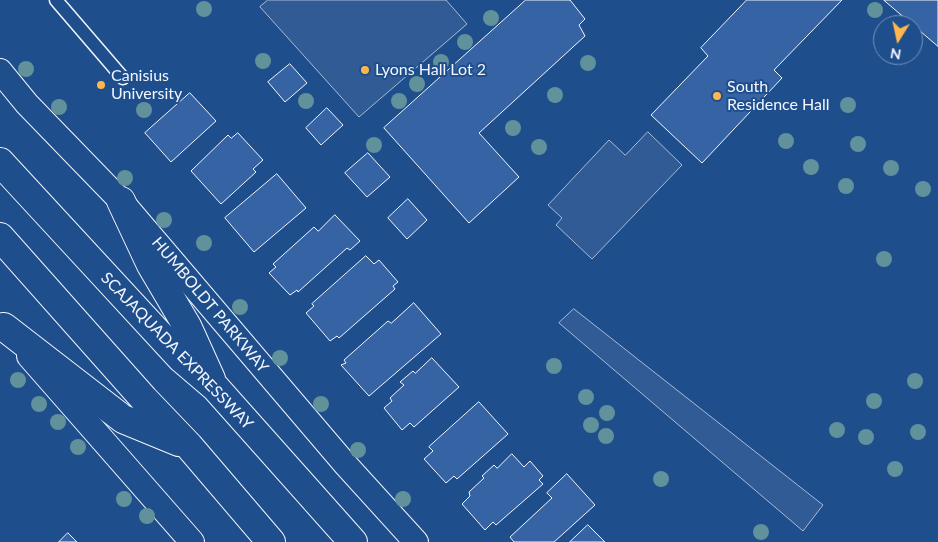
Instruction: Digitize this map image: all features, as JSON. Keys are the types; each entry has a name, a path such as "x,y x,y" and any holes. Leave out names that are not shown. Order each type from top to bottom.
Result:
{"highway":[{"name":"SCAJAQUADA EXPRESSWAY","path":"0,162 182,358 215,387 353,542"},
{"path":"121,201 151,265 187,326 215,387"},
{"path":"0,237 144,399 189,446 271,542"},
{"path":"2,325 123,418 189,446"}],"street":[{"name":"HUMBOLDT PARKWAY","path":"0,71 27,104 121,201 339,457 416,542"},
{"path":"2,325 192,542"}],"lane":[{"path":"56,0 123,78"}],"shaded area":[{"name":"Lyons Hall Lot 2","path":"268,0 446,0 467,24 359,117 260,7"},
{"path":"648,132 682,165 592,259 556,225 562,218 548,205 609,140 625,155"},
{"path":"574,309 823,505 803,531 559,323"}],"building":[{"path":"526,0 570,0 585,19 579,25 585,36 479,133 519,177 469,223 384,128"},
{"name":"South Residence Hall","path":"747,0 842,0 774,70 782,78 702,163 651,115 708,56 701,48"},
{"path":"884,0 938,0 938,46 923,33 923,15 902,15"},
{"path":"290,64 307,83 285,102 268,82"},
{"path":"190,93 216,121 171,162 145,133"},
{"path":"327,108 343,125 321,145 306,128"},
{"path":"238,133 263,160 253,169 256,172 221,204 191,171 228,135 231,138"},
{"path":"368,153 390,177 367,197 345,173"},
{"path":"277,174 306,208 254,252 225,218"},
{"path":"408,199 427,220 407,239 388,218"},
{"path":"335,215 360,241 350,250 347,248 298,292 297,290 290,295 269,273 276,267 273,264 314,227 318,231"},
{"path":"366,256 374,264 379,260 398,282 393,286 395,289 339,338 337,336 330,341 306,313 314,306 312,304"},
{"path":"414,303 441,334 369,396 341,365 346,363 344,360 388,321 391,323"},
{"path":"432,358 459,387 414,427 410,423 402,430 384,408 392,401 390,398 404,385 400,382 413,371 415,373"},
{"path":"479,402 508,434 457,479 454,476 446,483 424,459 433,451 429,447"},
{"path":"512,454 524,467 530,461 543,476 539,480 543,484 496,525 493,522 485,530 462,504 470,496 469,492 484,478 482,476 494,465 497,468"},
{"path":"567,474 595,505 554,542 514,542 510,537 552,498 547,493"},
{"path":"588,525 605,542 570,542"},
{"path":"68,533 77,542 59,542"}],"place":[{"name":"Lyons Hall Lot 2","path":"365,70"},
{"name":"Canisius University","path":"101,85"},
{"name":"South Residence Hall","path":"717,96"}]}
